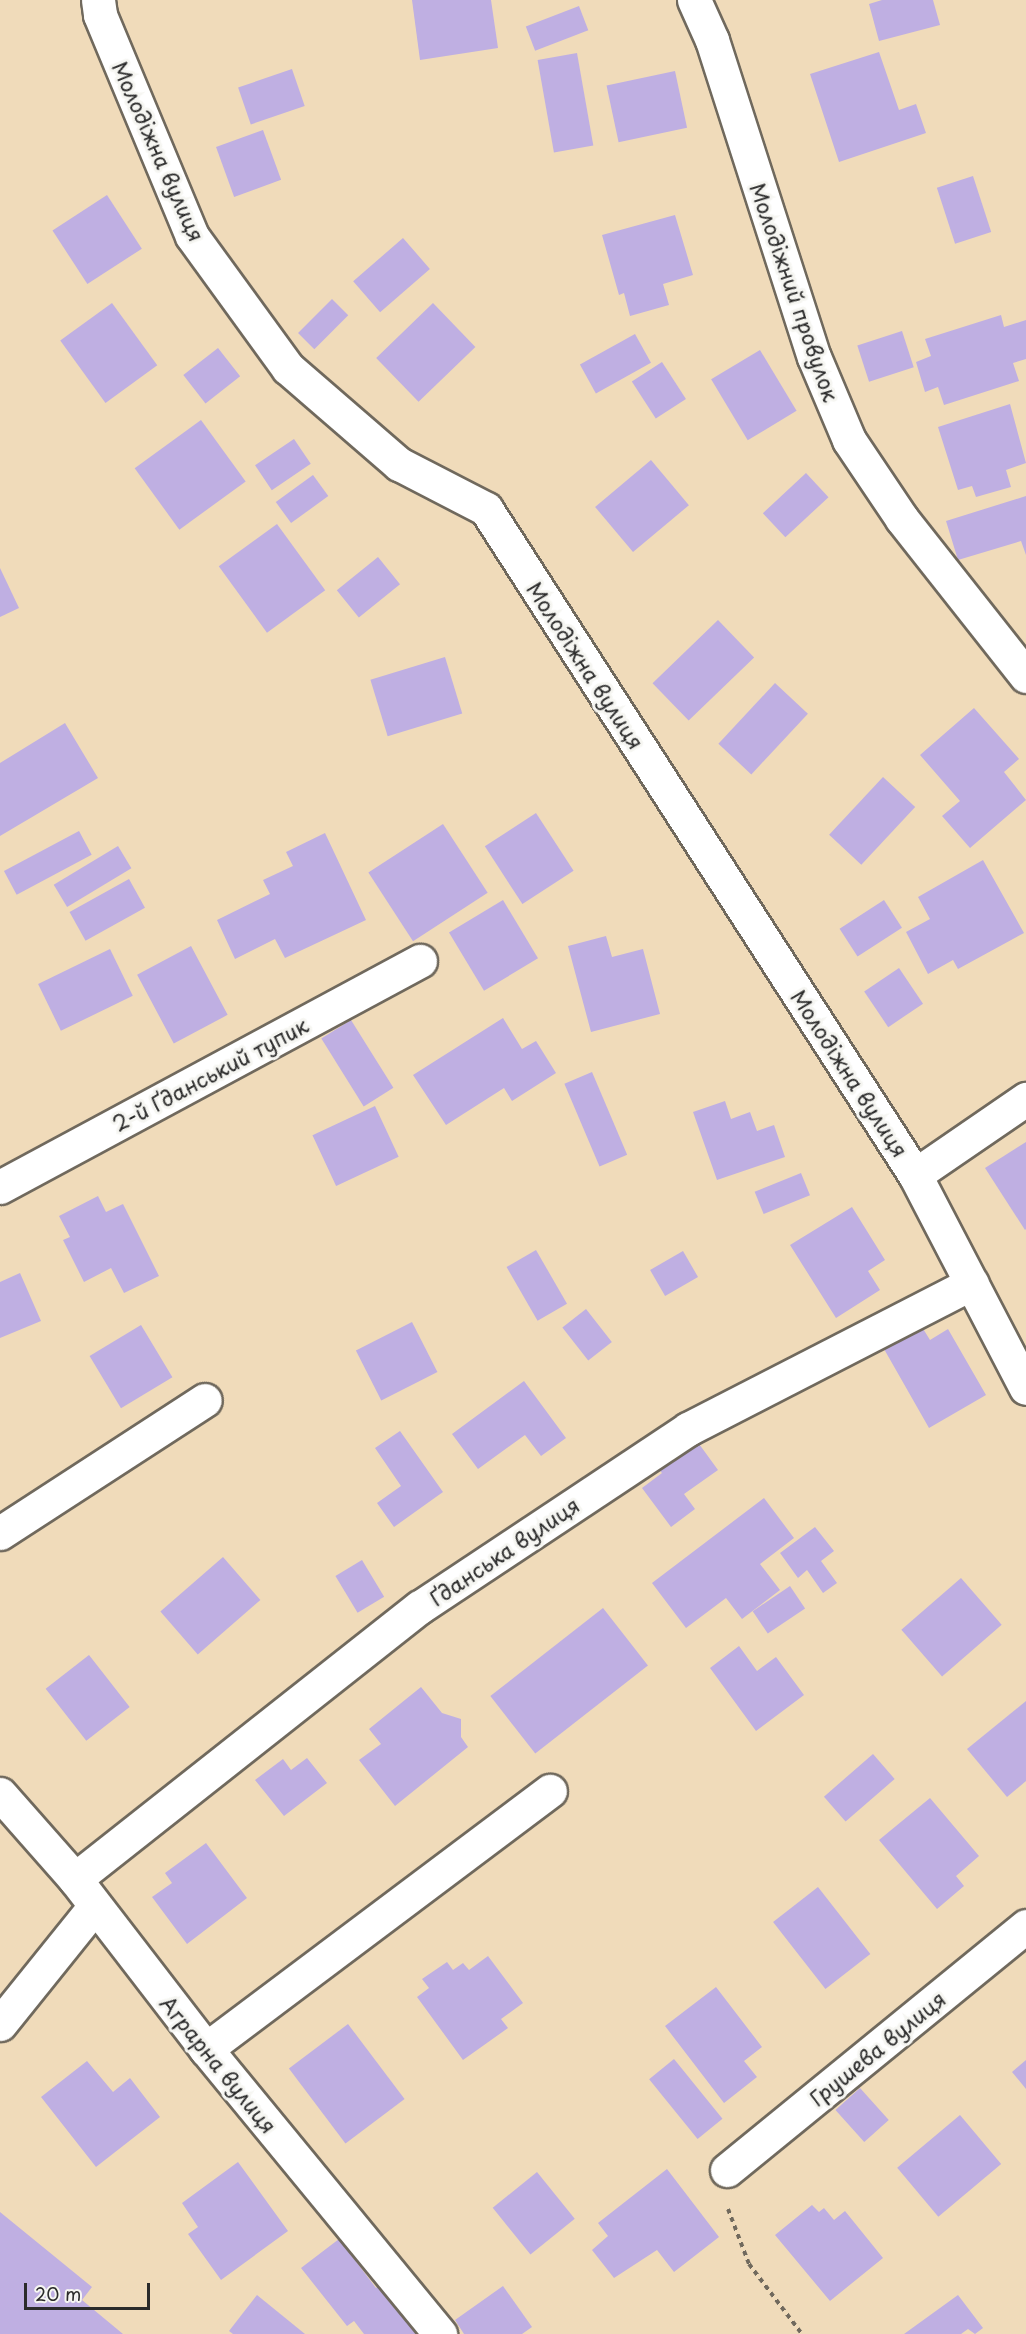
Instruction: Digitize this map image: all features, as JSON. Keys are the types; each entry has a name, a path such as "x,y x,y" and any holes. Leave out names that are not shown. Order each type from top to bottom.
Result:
{"street":[{"name":"Молодіжна вулиця","path":"98,0 100,15 192,236 288,368 399,464 486,509 915,1175 1026,1388"},
{"name":"Молодіжний провулок","path":"694,0 712,40 814,357 849,440 902,519 1026,676"},
{"name":"2-й Ґданський тупик","path":"0,1187 420,961"},
{"path":"915,1175 1026,1098"},
{"name":"Ґданська вулиця","path":"75,1879 420,1607 688,1429 972,1283"},
{"path":"0,1533 205,1400"},
{"path":"206,2049 550,1791"},
{"name":"Аграрна вулиця","path":"0,1794 75,1879 206,2049 440,2334"},
{"path":"0,2024 94,1906"},
{"name":"Грушева вулиця","path":"727,2170 1026,1926"}],"path":[{"path":"727,2170 723,2194 749,2264 802,2334"}],"building":[{"path":"412,0 491,0 498,48 420,60"},
{"path":"882,0 933,0 940,25 879,41 869,4"},
{"path":"579,6 588,30 535,51 526,26"},
{"path":"879,52 899,110 916,104 926,133 839,162 810,74"},
{"path":"577,53 593,146 554,153 538,60"},
{"path":"292,69 305,106 251,124 238,88"},
{"path":"675,71 687,128 619,142 607,86"},
{"path":"263,130 281,180 234,197 216,147"},
{"path":"973,176 991,232 955,244 937,188"},
{"path":"107,195 142,249 87,284 52,230"},
{"path":"675,215 693,275 663,284 669,305 630,316 624,293 619,295 602,235"},
{"path":"403,238 430,269 380,312 353,281"},
{"path":"332,299 348,315 314,349 298,333"},
{"path":"112,303 157,365 105,403 60,341"},
{"path":"433,303 475,347 419,402 376,358"},
{"path":"1001,315 1004,327 1026,320 1026,359 1013,363 1019,381 944,405 938,387 925,392 916,362 931,356 925,339"},
{"path":"902,331 914,367 869,382 857,346"},
{"path":"635,334 651,363 596,393 580,365"},
{"path":"218,348 240,376 205,403 183,375"},
{"path":"760,350 797,411 748,440 711,379"},
{"path":"662,362 686,399 656,419 632,382"},
{"path":"1010,404 1026,463 1006,470 1011,487 976,497 972,486 958,490 938,427"},
{"path":"201,420 246,481 179,530 135,468"},
{"path":"294,439 311,464 272,490 255,465"},
{"path":"651,460 689,505 633,552 595,507"},
{"path":"806,473 829,497 785,537 763,513"},
{"path":"313,475 328,496 291,523 276,502"},
{"path":"1026,496 1026,555 1021,541 958,560 946,521"},
{"path":"277,524 325,590 267,633 219,566"},
{"path":"378,557 400,584 359,618 337,590"},
{"path":"0,568 19,608 0,617"},
{"path":"718,620 754,657 689,721 653,683"},
{"path":"445,657 462,713 388,736 370,680"},
{"path":"775,683 808,714 751,774 718,744"},
{"path":"974,708 1019,759 1004,772 1026,800 970,848 942,816 960,801 920,755"},
{"path":"65,723 98,778 0,836 0,763"},
{"path":"883,777 915,807 861,865 829,835"},
{"path":"536,813 574,871 522,904 485,846"},
{"path":"443,824 488,893 413,941 368,872"},
{"path":"79,831 92,855 17,895 4,871"},
{"path":"325,833 366,920 285,958 275,939 235,959 217,920 270,894 263,880 293,866 286,852"},
{"path":"118,846 131,868 67,907 54,885"},
{"path":"983,860 1024,933 958,969 953,960 928,974 906,932 930,919 918,897"},
{"path":"129,879 145,908 86,941 70,912"},
{"path":"503,900 538,958 484,991 449,932"},
{"path":"884,900 902,928 858,957 840,929"},
{"path":"606,936 612,957 643,949 660,1014 591,1032 568,946"},
{"path":"191,946 228,1015 174,1044 137,975"},
{"path":"110,949 133,996 61,1031 38,984"},
{"path":"899,968 923,1004 888,1027 864,991"},
{"path":"503,1018 522,1049 536,1041 556,1073 512,1101 504,1088 446,1125 413,1075"},
{"path":"351,1020 393,1088 364,1106 321,1039"},
{"path":"592,1072 627,1155 600,1167 564,1084"},
{"path":"725,1101 731,1119 750,1112 757,1131 774,1125 785,1157 717,1180 693,1112"},
{"path":"375,1106 399,1157 336,1186 312,1135"},
{"path":"1026,1142 1026,1229 1025,1230 985,1168"},
{"path":"801,1173 810,1195 764,1214 755,1192"},
{"path":"98,1196 106,1212 123,1204 159,1276 124,1293 111,1268 84,1282 63,1240 70,1237 59,1216"},
{"path":"852,1207 885,1260 868,1271 880,1290 836,1318 790,1245"},
{"path":"536,1250 567,1304 538,1321 507,1267"},
{"path":"683,1251 698,1277 665,1296 650,1270"},
{"path":"20,1273 41,1321 0,1338 0,1282"},
{"path":"586,1309 612,1342 588,1361 562,1327"},
{"path":"412,1322 437,1372 381,1400 356,1351"},
{"path":"141,1325 172,1377 121,1408 90,1356"},
{"path":"922,1327 930,1340 948,1329 986,1395 929,1428 884,1349"},
{"path":"524,1381 566,1438 541,1456 525,1435 478,1469 452,1434"},
{"path":"400,1431 443,1492 394,1527 377,1503 401,1486 375,1448"},
{"path":"694,1437 718,1470 684,1494 695,1509 671,1527 642,1488 662,1473 656,1466"},
{"path":"764,1498 794,1538 760,1564 780,1590 742,1619 726,1598 686,1628 652,1583"},
{"path":"815,1527 834,1551 821,1561 837,1583 823,1593 807,1570 798,1578 780,1553"},
{"path":"223,1557 260,1600 198,1654 160,1611"},
{"path":"362,1560 384,1597 358,1613 335,1576"},
{"path":"961,1578 1002,1625 942,1677 901,1630"},
{"path":"790,1586 805,1608 768,1634 753,1611"},
{"path":"603,1608 648,1666 535,1754 490,1696"},
{"path":"739,1646 757,1671 776,1657 804,1695 756,1731 710,1668"},
{"path":"89,1655 130,1707 86,1741 46,1689"},
{"path":"421,1687 442,1713 461,1719 461,1737 468,1747 395,1806 359,1760 381,1744 369,1729"},
{"path":"1026,1701 1026,1781 1007,1797 967,1749"},
{"path":"873,1754 895,1779 846,1822 824,1797"},
{"path":"307,1758 327,1783 284,1816 255,1780 283,1759 291,1770"},
{"path":"930,1798 979,1856 956,1876 964,1886 937,1909 879,1840"},
{"path":"206,1843 247,1898 187,1944 152,1897 172,1883 165,1873"},
{"path":"818,1887 870,1954 825,1989 773,1922"},
{"path":"488,1956 523,2003 501,2019 508,2028 463,2060 417,1997 429,1988 422,1979 447,1962 453,1970 463,1963 469,1970"},
{"path":"716,1987 762,2047 744,2061 757,2077 724,2103 665,2026"},
{"path":"348,2024 405,2099 345,2144 289,2069"},
{"path":"674,2059 722,2119 698,2139 649,2079"},
{"path":"1026,2060 1026,2089 1012,2072"},
{"path":"87,2061 113,2092 130,2078 160,2117 96,2167 41,2097"},
{"path":"860,2088 889,2120 864,2142 835,2110"},
{"path":"960,2115 1001,2164 938,2217 897,2168"},
{"path":"238,2162 288,2231 221,2280 188,2234 198,2227 182,2203"},
{"path":"667,2169 719,2237 674,2272 657,2250 614,2278 592,2250 608,2236 598,2223"},
{"path":"537,2172 575,2219 530,2255 493,2208"},
{"path":"812,2205 819,2212 824,2208 834,2220 845,2211 883,2258 830,2301 775,2235"},
{"path":"0,2212 92,2287 82,2300 123,2334 0,2334"},
{"path":"339,2239 376,2288 383,2283 423,2334 364,2334 354,2321 347,2326 301,2268"},
{"path":"503,2286 532,2327 522,2334 464,2334 455,2320"},
{"path":"257,2295 305,2334 233,2334 229,2331"},
{"path":"958,2295 983,2328 975,2334 968,2329 961,2334 904,2334"}]}
